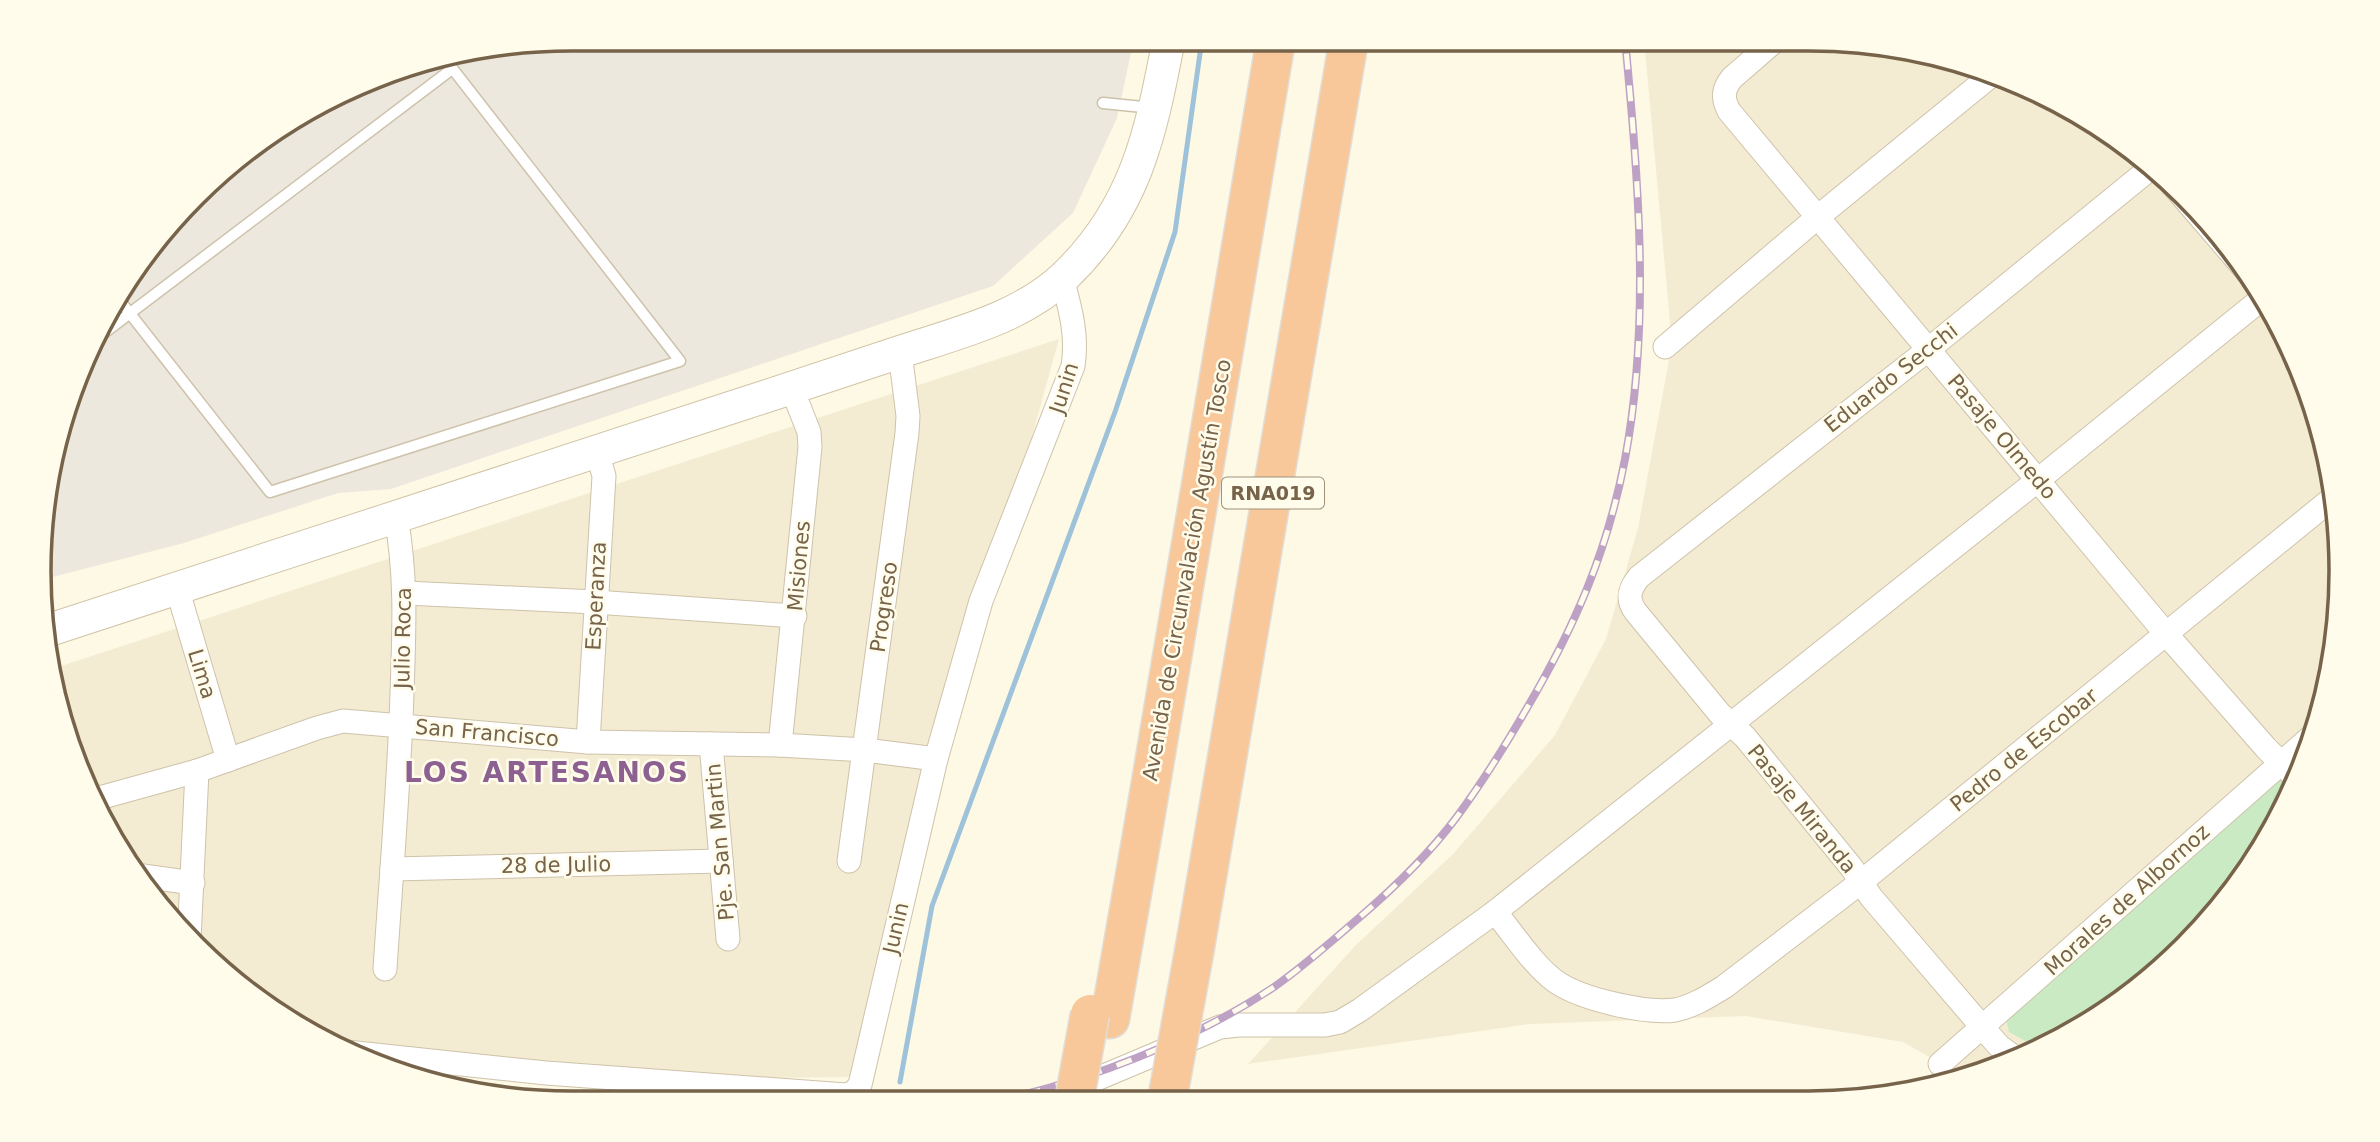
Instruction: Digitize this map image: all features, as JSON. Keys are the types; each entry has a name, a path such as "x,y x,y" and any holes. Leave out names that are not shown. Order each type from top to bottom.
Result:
{"highway":[{"path":"1240,249 1245,103 1254,51"},
{"name":"Avenida de Circunvalación Agustín Tosco","path":"1096,1091 1100,1016 1226,336 1274,51"},
{"name":"RNA019","path":"1169,1091 1205,948 1347,51"},
{"path":"1190,1091 1205,948"},
{"path":"1077,1091 1100,1016"}],"main road":[{"path":"54,628 792,388 987,323 1021,307 1062,278 1090,250 1114,218 1135,176 1155,108 1167,51"}],"street":[{"name":"Pasaje Olmedo","path":"1762,51 1726,85 1724,102 1729,111 2167,635 2289,771"},
{"path":"1665,347 1984,81"},
{"name":"Eduardo Secchi","path":"1631,587 1650,568 1929,349 2144,173"},
{"name":"Junin","path":"855,1091 860,1085 936,759 981,601 1073,366 1076,346 1074,324 1062,278"},
{"path":"1068,1091 1220,1027 1325,1025 1340,1022 1360,1010 1495,912 2256,304"},
{"name":"Progreso","path":"849,861 907,433 908,416 900,352"},
{"name":"Misiones","path":"780,745 810,447 809,432 792,388"},
{"name":"Esperanza","path":"588,742 604,476 597,451"},
{"name":"Pedro de Escobar","path":"1495,912 1549,976 1570,990 1589,999 1662,1010 1688,1006 1724,987 1861,882 2325,504"},
{"name":"Julio Roca","path":"385,969 401,726 405,593 396,517"},
{"name":"Pasaje Miranda","path":"1631,587 1630,603 1634,611 1730,724 1745,737 1852,868 1871,897 1983,1028 2007,1052"},
{"name":"Lima","path":"177,588 228,760"},
{"path":"405,593 596,602 794,616"},
{"name":"San Francisco","path":"102,797 197,771 317,727 343,721 588,742 780,745 865,750 936,759"},
{"name":"Pje. San Martin","path":"711,744 728,939"},
{"name":"Morales de Albornoz","path":"1940,1064 2298,748"},
{"path":"191,925 197,771"},
{"name":"28 de Julio","path":"391,869 721,861"},
{"path":"150,877 192,883"},
{"name":"Junin","path":"382,1056 748,1091"}],"lane":[{"path":"124,305 270,492 680,361 449,65"},
{"path":"111,327 452,69"},
{"path":"1103,103 1155,108"}],"shaded area":[{"path":"1131,51 1117,118 1073,213 993,286 391,489 338,493 184,543 51,577 55,503 68,436 78,404 104,341 120,311 158,254 180,228 203,203 254,158 311,120 341,104 372,90 436,68 503,55 537,52"},
{"path":"1645,51 1843,52 1877,55 1944,68 2008,90 2039,104 2098,138 2126,158 2177,203 2200,228 2222,254 2260,311 2290,372 2302,404 2319,470 2328,537 2325,639 2312,706 2302,738 2276,801 2260,831 2222,888 2200,914 2177,939 2126,984 2069,1022 2039,1038 1954,1071 1903,1042 1746,1016 1530,1024 1248,1064 1355,946 1454,853 1555,735 1606,639 1638,528 1672,344"},
{"path":"1059,339 854,1077 546,1080 377,1054 341,1038 282,1004 254,984 203,939 158,888 120,831 90,770 68,706 60,666"}],"green space":[{"path":"2283,775 2286,778 2260,831 2222,888 2177,939 2126,984 2069,1022 2028,1043 2009,1032 2005,1015"}],"waterway":[{"path":"900,1082 932,906 1115,412 1175,232 1200,51"}],"railway":[{"path":"1037,1091 1139,1057 1209,1025 1274,987 1318,953 1373,906 1423,858 1445,832 1493,764 1544,678 1574,618 1599,557 1618,493 1633,407 1638,355 1640,249 1626,51"}],"district":[{"name":"LOS ARTESANOS","path":"547,772"}]}
